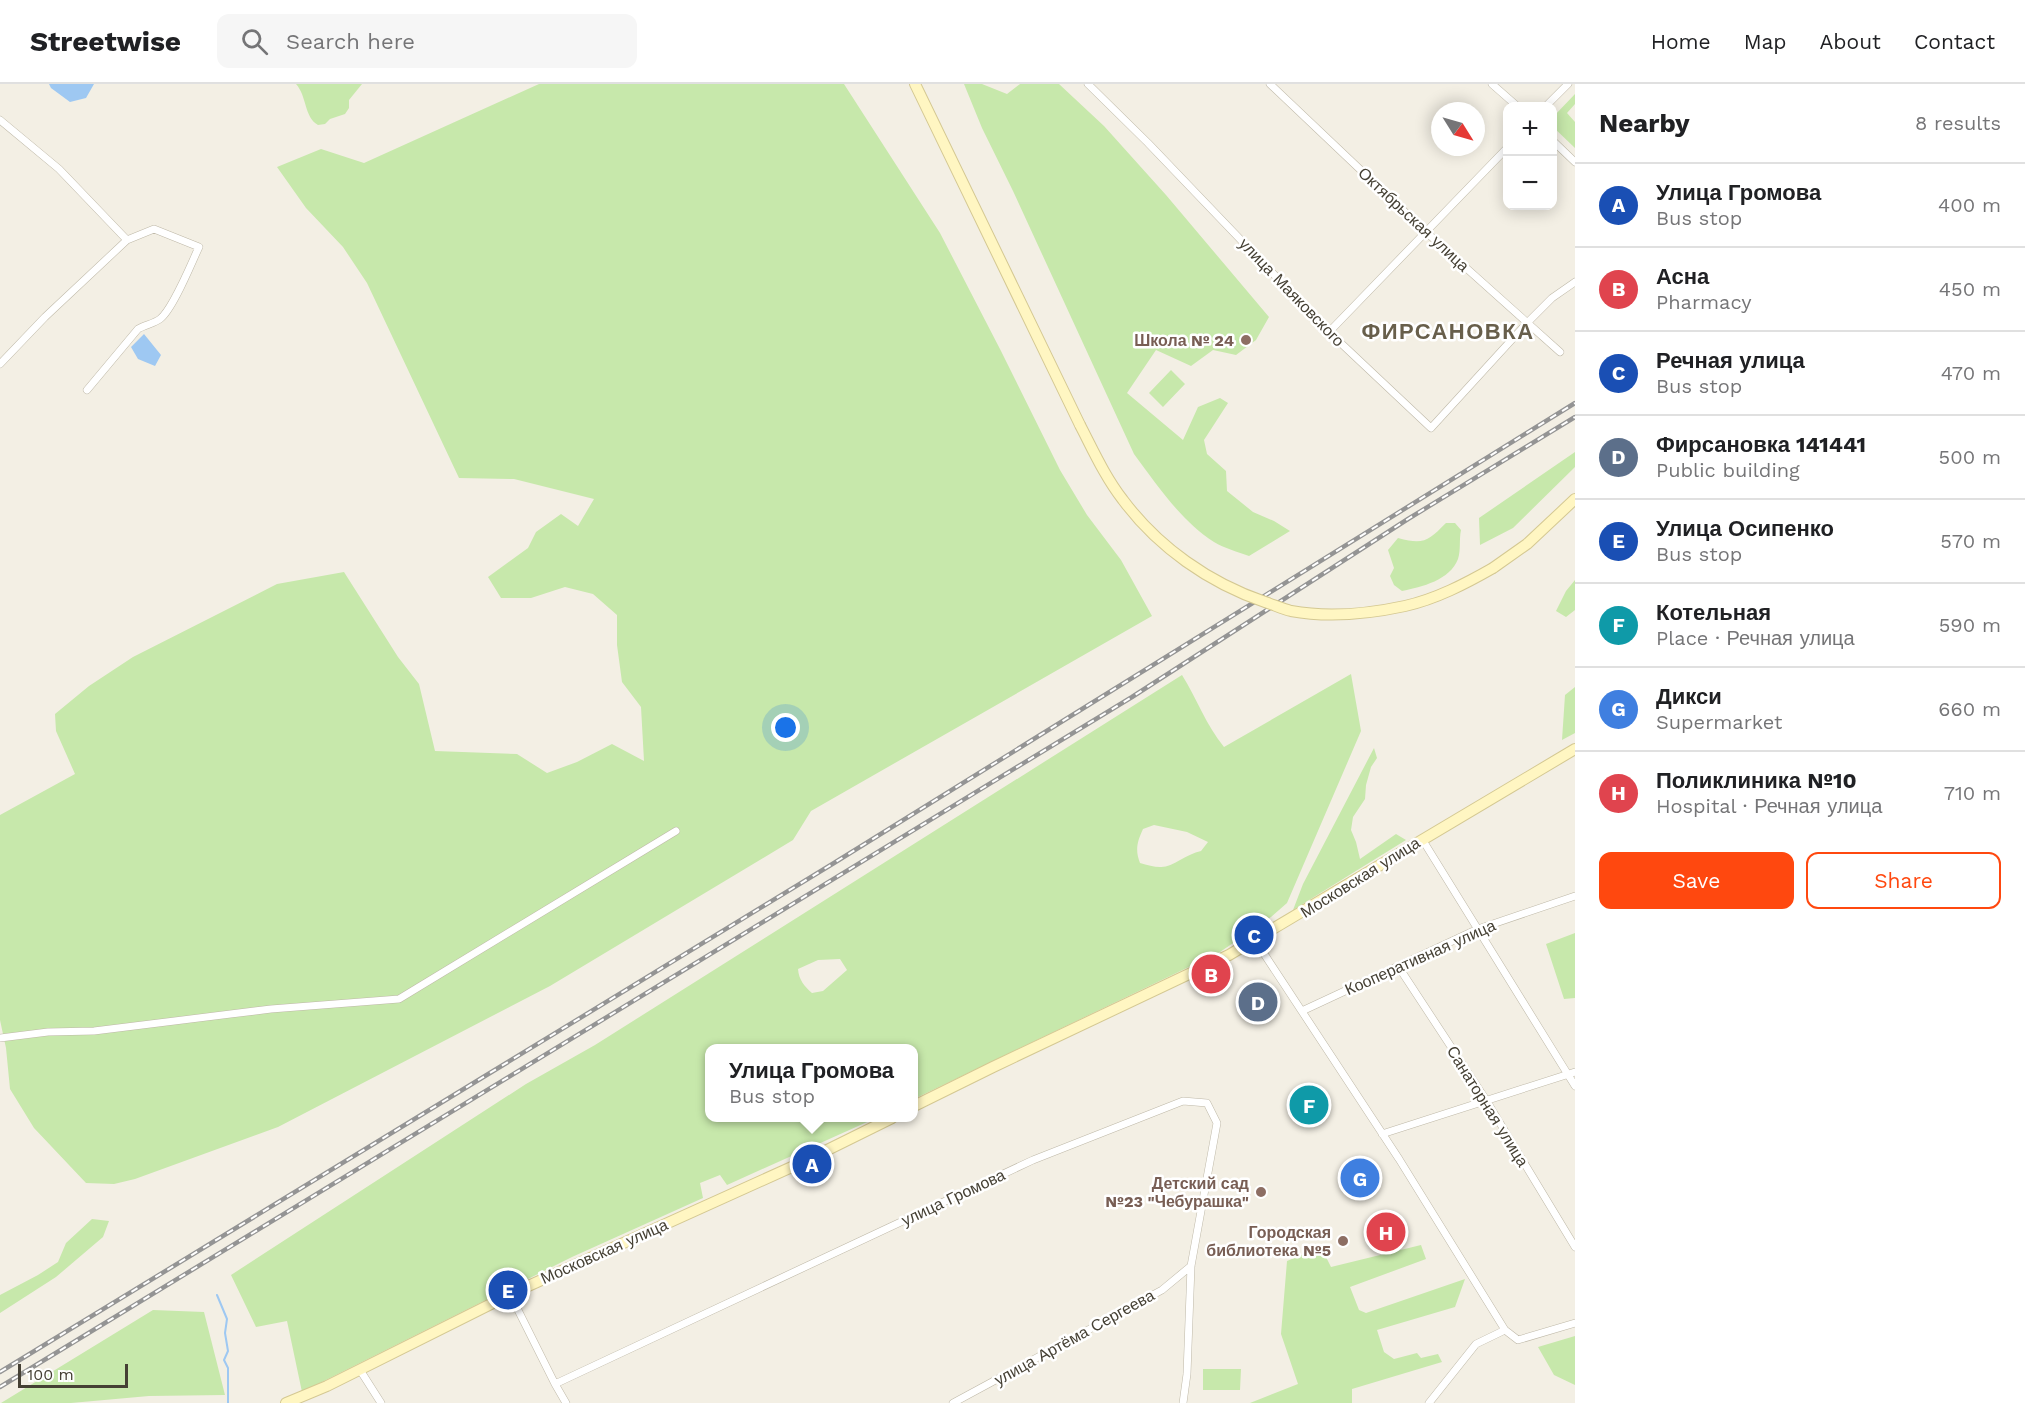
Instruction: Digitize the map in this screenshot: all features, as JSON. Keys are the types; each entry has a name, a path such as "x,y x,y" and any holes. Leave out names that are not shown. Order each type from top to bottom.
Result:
{"street":[{"path":"915,84 1102,469 1117,492 1152,533 1187,562 1234,590 1290,610 1325,615 1364,613 1406,606 1450,591 1493,568 1527,544 1575,499"},
{"name":"улица Маяковского","path":"1088,84 1149,144 1329,332 1431,428 1527,322 1552,298 1575,282"},
{"name":"Октябрьская улица","path":"1270,84 1426,232 1560,352"},
{"path":"1492,84 1512,102"},
{"path":"1550,102 1568,84"},
{"path":"0,120 59,169 127,240"},
{"path":"1557,145 1575,162"},
{"path":"1329,332 1503,152"},
{"path":"0,364 45,317 127,240 154,229 199,247 168,309 160,319 138,329 87,390"},
{"name":"Московская улица","path":"918,1104 1229,955 1575,749"},
{"path":"0,1038 48,1032 94,1031 272,1010 399,999 676,831"},
{"path":"1422,838 1571,1073 1575,1086"},
{"name":"Кооперативная улица","path":"1302,1011 1478,929 1575,896"},
{"path":"1256,940 1382,1134 1505,1330 1518,1340 1575,1323"},
{"name":"Санаторная улица","path":"1398,966 1486,1100 1575,1247"},
{"path":"1382,1134 1571,1073"},
{"name":"улица Громова","path":"555,1384 1033,1160 1183,1101 1207,1104 1216,1123 1191,1266"},
{"name":"Московская улица","path":"293,1402 510,1294 805,1161 884,1122"},
{"path":"1184,1403 1188,1374 1191,1266"},
{"name":"улица Артёма Сергеева","path":"953,1403 1162,1290 1191,1266"},
{"path":"510,1294 566,1403"},
{"path":"1429,1403 1476,1344 1505,1330"},
{"path":"360,1370 381,1403"}],"green space":[{"path":"296,84 362,84 349,100 349,108 345,114 318,125 310,117"},
{"path":"539,84 844,84 940,233 1060,470 1087,515 1121,560 1152,616 811,811 793,840 550,986 278,1127 135,1179 114,1184 86,1183 34,1128 10,1089 6,1048 0,1020 0,815 75,774 56,731 55,714 89,686 133,657 277,584 344,572 398,657 419,684 435,751 517,754 547,773 577,762 612,744 644,761 641,707 622,682 617,645 617,615 593,594 565,587 531,598 501,598 488,577 528,548 536,532 561,514 578,526 594,499 514,479 459,478 367,283 343,247 306,208 277,167 321,149 364,163"},
{"path":"964,84 982,84 1007,94 1020,84 1059,84 1104,126 1166,195 1269,317 1256,340 1236,355 1213,350 1191,366 1156,350 1127,393 1183,440 1198,407 1220,398 1228,403 1204,440 1207,454 1226,471 1227,491 1253,512 1290,531 1249,556 1218,544 1180,513 1134,454 982,128"},
{"path":"1575,94 1575,104 1567,113 1575,122 1575,148 1557,131 1557,113"},
{"path":"1171,370 1185,384 1163,407 1149,393"},
{"path":"1575,452 1575,467 1513,528 1480,545 1479,518"},
{"path":"1446,523 1455,523 1461,530 1459,556 1454,566 1434,581 1402,591 1394,585 1390,576 1394,568 1388,550 1398,538 1420,541 1430,538"},
{"path":"1575,580 1575,610 1566,617 1556,611 1566,591"},
{"path":"1351,674 1361,731 1287,903 1271,917 1220,952 918,1097 918,1044 705,1044 705,1122 867,1122 727,1185 720,1175 700,1183 703,1198 572,1257 302,1392 287,1321 256,1327 231,1275 526,1084 595,1045 1182,675 1224,747","holes":["1154,825 1187,832 1208,842 1201,851 1165,867 1140,863 1137,846 1143,829","840,959 847,970 823,991 812,993 802,982 798,969 818,960"]},
{"path":"1575,687 1575,733 1562,740 1565,695"},
{"path":"1374,748 1377,758 1371,767 1365,799 1353,817 1351,830 1360,859 1396,834 1406,840 1293,910 1303,884"},
{"path":"1575,933 1575,998 1564,999 1546,944"},
{"path":"92,1219 109,1221 103,1237 56,1277 0,1313 0,1295 58,1262 66,1243"},
{"path":"1421,1245 1426,1259 1350,1287 1359,1310 1366,1313 1465,1279 1455,1307 1377,1330 1384,1352 1394,1359 1417,1353 1421,1358 1438,1354 1442,1362 1352,1389 1352,1403 1250,1403 1298,1384 1281,1334 1287,1261 1321,1247 1331,1267"},
{"path":"153,1310 204,1312 225,1395 149,1396 71,1403 1,1403"},
{"path":"1575,1336 1575,1385 1554,1375 1538,1347"},
{"path":"1203,1369 1241,1369 1240,1390 1203,1390"}],"water":[{"path":"49,84 94,84 86,98 70,102"},
{"path":"144,334 161,355 155,366 138,359 131,347"}],"waterway":[{"path":"217,1295 227,1319 225,1333 228,1351 224,1360 228,1368 228,1403"}],"railway":[{"path":"0,1372 834,863 1575,403"},
{"path":"0,1387 1132,697 1408,519 1575,417"}],"place":[{"name":"Школа № 24","path":"1246,340"},
{"name":"Речная улица","path":"1254,935"},
{"name":"Асна","path":"1211,974"},
{"name":"Фирсановка 141441","path":"1258,1002"},
{"name":"Котельная","path":"1309,1105"},
{"name":"Улица Громова","path":"812,1164"},
{"name":"Дикси","path":"1360,1178"},
{"name":"Детский сад №23 \"Чебурашка\"","path":"1261,1192"},
{"name":"Поликлиника №10","path":"1386,1232"},
{"name":"Городская библиотека №5","path":"1343,1241"},
{"name":"Улица Осипенко","path":"508,1290"}],"district":[{"name":"ФИРСАНОВКА","path":"1448,331"}]}
